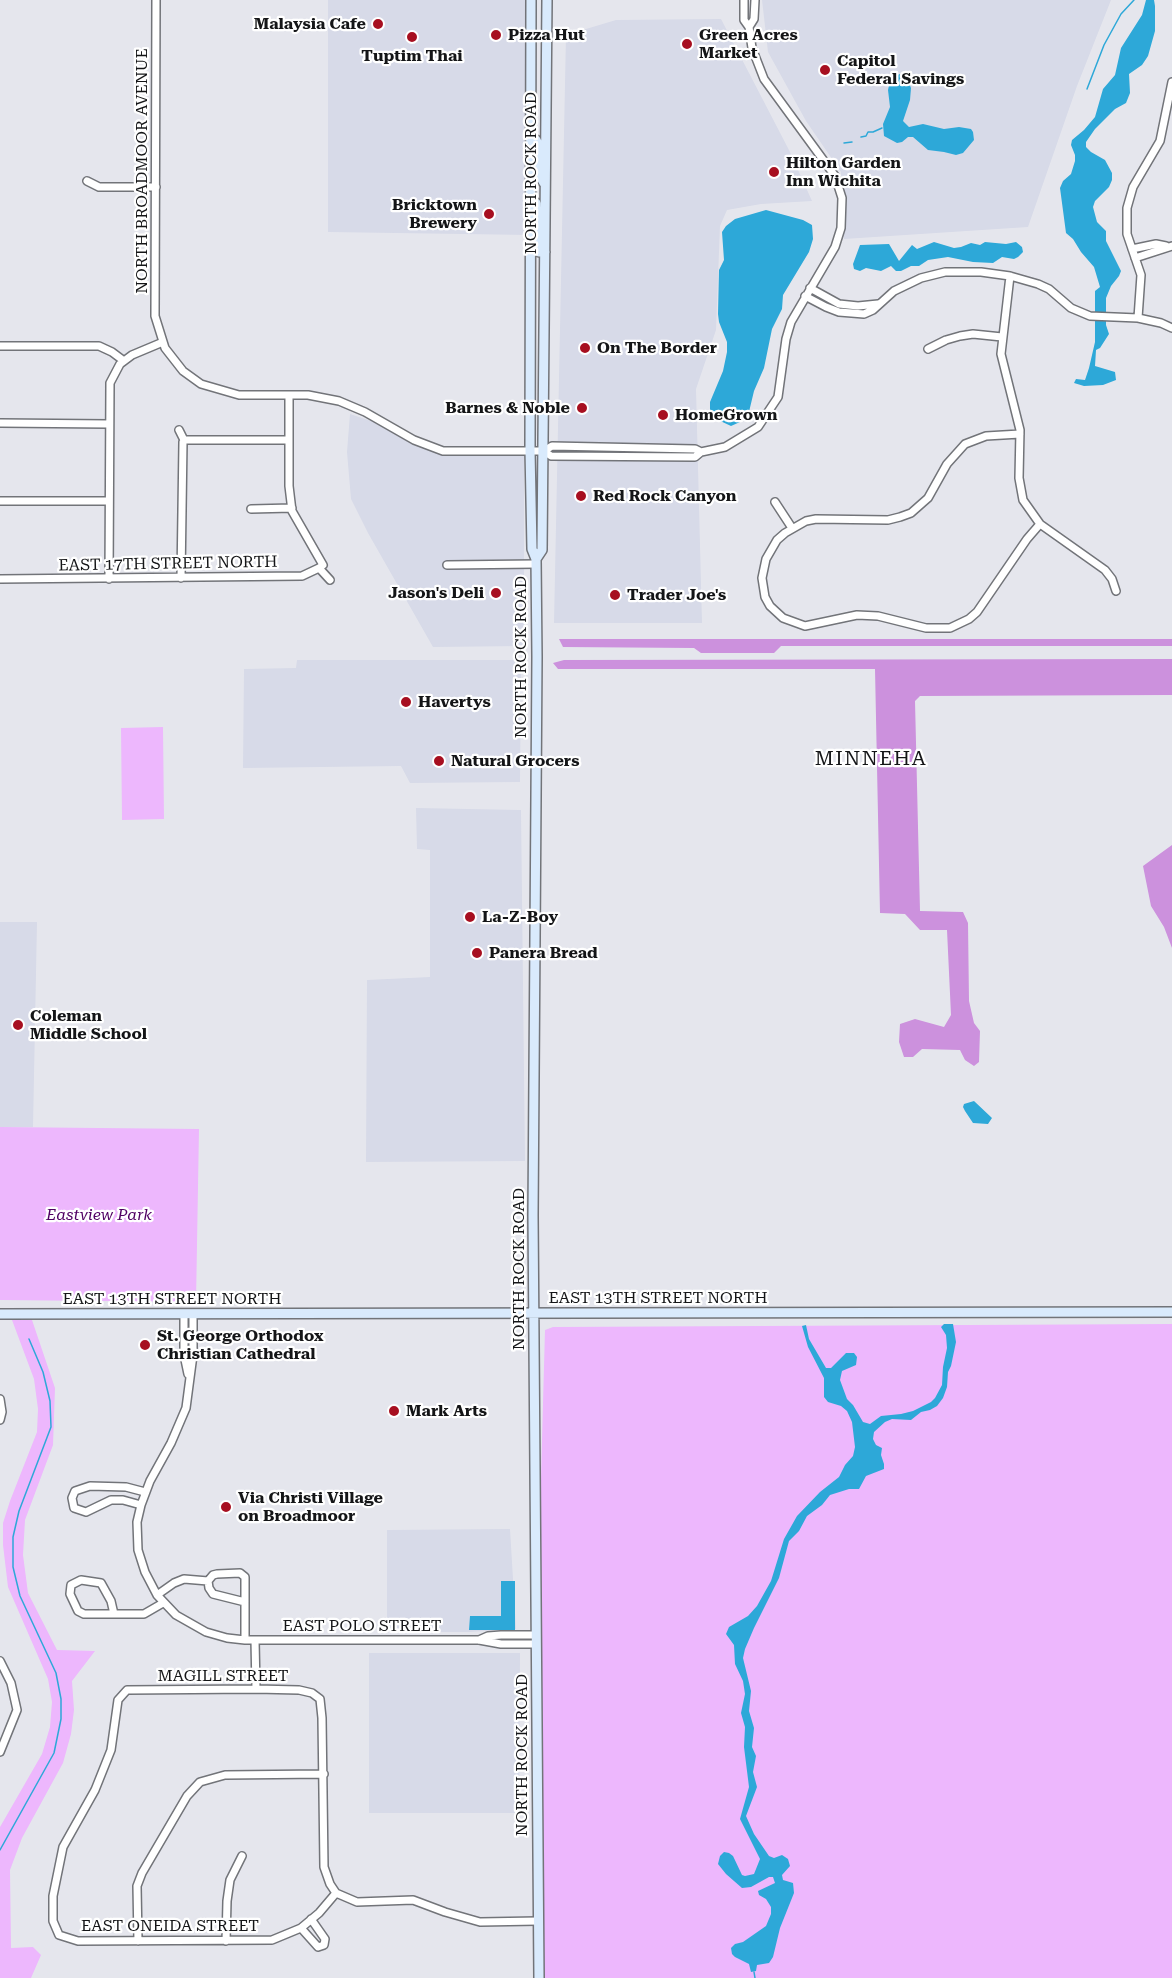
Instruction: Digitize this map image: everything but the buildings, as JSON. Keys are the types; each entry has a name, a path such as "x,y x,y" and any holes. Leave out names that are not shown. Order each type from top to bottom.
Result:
{"main road":[{"name":"NORTH ROCK ROAD","path":"531,0 530,450 532,549 536,561 537,657 534,1313 539,1978"},
{"name":"NORTH ROCK ROAD","path":"536,561 542,550 544,450 547,0"},
{"path":"530,136 538,144 540,174 546,185"},
{"path":"530,200 536,203 538,250 545,252"},
{"name":"EAST 13TH STREET NORTH","path":"0,1314 1172,1312"}],"street":[{"name":"NORTH BROADMOOR AVENUE","path":"156,0 155,316 165,348 183,371 201,384 239,395 308,395 339,401 365,412 414,440 443,451 544,450 551,456 607,457 695,457 701,452 725,447 758,427 778,397 786,339 791,322 835,246 841,228 843,213 838,183 764,79 752,48 750,27 744,20 744,0"},
{"path":"750,27 754,19 755,0"},
{"path":"1138,318 1141,275 1126,221 1133,187 1160,141 1172,82"},
{"path":"87,181 99,187 156,187"},
{"path":"1132,249 1156,244 1170,246"},
{"path":"1135,258 1170,246"},
{"path":"806,296 826,308 856,315 864,314 873,310 894,291 931,275 945,272 975,272 1010,276 1031,282 1049,289 1071,308 1090,316 1138,318 1172,328"},
{"path":"1010,276 1001,354 1020,434 1020,489 1023,500 1040,524 1105,570 1112,579 1116,591"},
{"path":"810,288 839,304 858,306 878,304"},
{"path":"928,350 946,340 960,336 973,334 1002,337"},
{"path":"109,579 110,383 120,364 132,355 163,342"},
{"path":"0,345 99,346 124,361"},
{"path":"289,395 289,486 292,508 323,565 319,568 330,580"},
{"path":"0,423 109,424"},
{"path":"179,430 184,440 181,578"},
{"path":"1020,434 986,436 965,444 947,464 928,498 911,513 900,518 888,520 816,519 792,528 770,549 762,578 765,597 770,606 783,618 805,626 846,616 867,615 926,628 950,628 969,619 977,612 1027,539 1040,524"},
{"path":"184,440 289,440"},
{"path":"0,501 108,501"},
{"path":"775,502 792,528"},
{"path":"251,509 292,508"},
{"path":"447,565 536,561"},
{"name":"EAST 17TH STREET NORTH","path":"0,579 302,576 319,568"},
{"path":"188,1314 193,1355 186,1407 171,1443 145,1492 137,1522 138,1550 145,1572 163,1603 176,1615 206,1632 245,1640 245,1602 245,1577 240,1573 213,1575 208,1581 213,1594 245,1602"},
{"path":"0,1399 2,1412 0,1420"},
{"path":"141,1505 123,1500 111,1500 86,1512 74,1508 72,1498 75,1491 90,1486 126,1487 145,1492"},
{"path":"157,1595 184,1579 208,1581"},
{"path":"114,1614 111,1602 101,1583 81,1580 71,1585 70,1594 78,1611 84,1614 114,1614 144,1614 163,1603"},
{"name":"EAST POLO STREET","path":"245,1640 479,1640 488,1636 501,1635 536,1640"},
{"path":"255,1640 256,1689"},
{"path":"0,1661 11,1683 17,1710 0,1752"},
{"name":"MAGILL STREET","path":"58,1935 53,1921 53,1896 63,1847 95,1790 111,1750 118,1700 127,1690 256,1689 299,1690 312,1693 320,1699 324,1774"},
{"path":"138,1941 137,1886 142,1873 187,1796 200,1782 225,1775 324,1774 324,1867 336,1893 357,1902 412,1900 480,1922 538,1921"},
{"path":"226,1941 230,1880 242,1856"},
{"name":"EAST ONEIDA STREET","path":"58,1935 78,1941 272,1940 300,1928 336,1893"},
{"path":"300,1928 315,1945 321,1947 324,1945 325,1939 311,1919"}],"shaded area":[{"path":"328,0 531,0 530,235 328,232"},
{"path":"762,0 1111,0 1077,86 1028,227 844,239 841,172 806,121 768,52"},
{"path":"721,19 790,152 812,201 761,204 727,210 720,226 716,330 696,389 702,623 554,623 566,35 616,20"},
{"path":"350,414 395,429 443,451 524,451 524,646 433,647 351,499 347,452"},
{"path":"559,639 1172,639 1172,646 781,646 774,653 701,653 694,648 563,647"},
{"path":"1172,659 1172,695 920,696 915,701 920,911 963,912 968,923 969,1001 974,1023 980,1031 979,1062 974,1066 965,1060 960,1050 922,1049 913,1057 904,1057 899,1042 900,1024 915,1019 944,1027 951,1015 947,930 920,930 905,914 880,913 875,669 558,669 553,663 564,660"},
{"path":"297,660 521,660 520,782 410,783 401,766 243,768 244,669 296,668"},
{"path":"416,808 521,810 525,1161 366,1162 367,980 430,977 430,850 417,849"},
{"path":"1172,845 1172,948 1164,927 1151,906 1143,866"},
{"name":"Coleman Middle School","path":"0,922 37,922 33,1127 0,1127"},
{"path":"510,1529 516,1629 469,1632 387,1632 387,1530"},
{"path":"369,1653 520,1653 519,1813 369,1813"}],"green space":[{"path":"163,727 164,819 122,820 121,728"},
{"name":"Eastview Park","path":"0,1127 199,1129 196,1302 0,1300"},
{"path":"12,1320 32,1320 55,1388 53,1445 25,1520 23,1555 28,1593 57,1650 95,1651 72,1681 74,1710 71,1734 63,1763 22,1838 10,1870 11,1948 33,1947 41,1955 31,1978 0,1978 0,1827 42,1754 50,1727 52,1702 48,1679 8,1587 3,1545 3,1523 37,1432 38,1409 34,1379"},
{"path":"1172,1324 1172,1978 536,1978 536,1661 545,1330 553,1327"}],"water":[{"path":"1146,0 1154,0 1155,6 1155,31 1148,56 1142,65 1129,74 1130,93 1126,103 1115,109 1095,129 1086,142 1086,147 1105,160 1112,173 1109,187 1095,201 1093,207 1097,222 1106,231 1106,241 1121,271 1106,298 1106,325 1109,334 1100,348 1096,350 1095,366 1115,372 1116,380 1103,385 1084,386 1074,383 1076,379 1085,380 1089,368 1095,342 1095,291 1100,287 1094,267 1066,233 1060,188 1063,181 1071,174 1075,161 1072,140 1095,117 1103,89 1115,75 1121,48 1142,15"},
{"path":"900,74 907,78 911,88 910,100 903,121 909,127 923,124 944,129 959,127 971,129 974,140 963,153 956,155 928,150 913,137 897,143 884,136 883,124 890,107 888,90 890,81"},
{"path":"766,210 803,220 812,225 813,239 809,252 783,295 782,309 772,329 764,368 754,391 748,416 731,426 716,419 710,412 710,402 723,371 727,352 727,342 718,314 719,270 724,260 722,232 735,219"},
{"path":"934,242 954,248 971,243 980,245 985,242 1006,244 1016,242 1022,247 1023,252 1014,259 1002,257 993,263 948,257 928,260 919,266 911,266 901,271 896,271 891,266 881,271 866,268 860,271 854,269 853,264 860,245 889,244 899,261 912,245 917,249"},
{"path":"974,1101 992,1118 988,1124 973,1123 965,1111 964,1104"},
{"path":"944,1324 953,1324 956,1342 943,1398 937,1406 921,1412 911,1420 892,1419 885,1422 874,1432 873,1439 876,1445 882,1448 884,1469 866,1476 859,1489 849,1489 830,1495 822,1505 807,1516 799,1531 789,1541 779,1578 745,1649 743,1658 751,1691 749,1711 754,1728 752,1747 756,1756 753,1772 757,1787 746,1816 754,1834 769,1856 774,1858 782,1855 788,1859 790,1866 782,1875 783,1880 793,1883 794,1893 780,1928 773,1957 769,1963 757,1965 756,1971 751,1972 749,1964 735,1957 731,1948 766,1926 771,1907 758,1891 775,1883 773,1877 769,1877 751,1887 742,1888 718,1864 724,1852 729,1853 733,1856 742,1875 745,1876 754,1874 760,1859 740,1819 749,1787 744,1747 745,1727 741,1713 745,1694 743,1681 735,1664 734,1645 726,1634 729,1627 748,1616 757,1606 771,1581 784,1539 797,1516 820,1492 839,1477 853,1456 855,1447 852,1422 847,1411 841,1406 828,1402 824,1397 824,1378 808,1347 802,1326 806,1325 809,1339 826,1368 831,1368 846,1353 854,1353 857,1357 856,1365 842,1371 840,1380 847,1399 863,1422 870,1424 881,1416 913,1411 935,1398 942,1385 947,1348 946,1335 941,1327"},
{"path":"501,1581 515,1581 515,1630 469,1630 470,1616 501,1616"}],"waterway":[{"path":"1087,89 1104,45 1121,14 1134,0"},
{"path":"861,137 866,136 868,132 882,128"},
{"path":"844,143 852,142"},
{"path":"0,1850 54,1753 61,1719 61,1699 56,1673 20,1596 13,1567 13,1537 19,1511 51,1427 50,1401 43,1372 29,1339"},
{"path":"754,1972 755,1978"}],"place":[{"name":"Malaysia Cafe","path":"378,24"},
{"name":"Pizza Hut","path":"496,35"},
{"name":"Tuptim Thai","path":"412,37"},
{"name":"Green Acres Market","path":"687,44"},
{"name":"Capitol Federal Savings","path":"825,70"},
{"name":"Hilton Garden Inn Wichita","path":"774,172"},
{"name":"Bricktown Brewery","path":"489,214"},
{"name":"On The Border","path":"585,348"},
{"name":"Barnes & Noble","path":"582,408"},
{"name":"HomeGrown","path":"663,415"},
{"name":"Red Rock Canyon","path":"581,496"},
{"name":"Jason's Deli","path":"496,593"},
{"name":"Trader Joe's","path":"615,595"},
{"name":"Havertys","path":"406,702"},
{"name":"Natural Grocers","path":"439,761"},
{"name":"La-Z-Boy","path":"470,917"},
{"name":"Panera Bread","path":"477,953"},
{"name":"Coleman Middle School","path":"18,1025"},
{"name":"St. George Orthodox Christian Cathedral","path":"145,1345"},
{"name":"Mark Arts","path":"394,1411"},
{"name":"Via Christi Village on Broadmoor","path":"226,1507"}],"district":[{"name":"MINNEHA","path":"871,759"}]}
